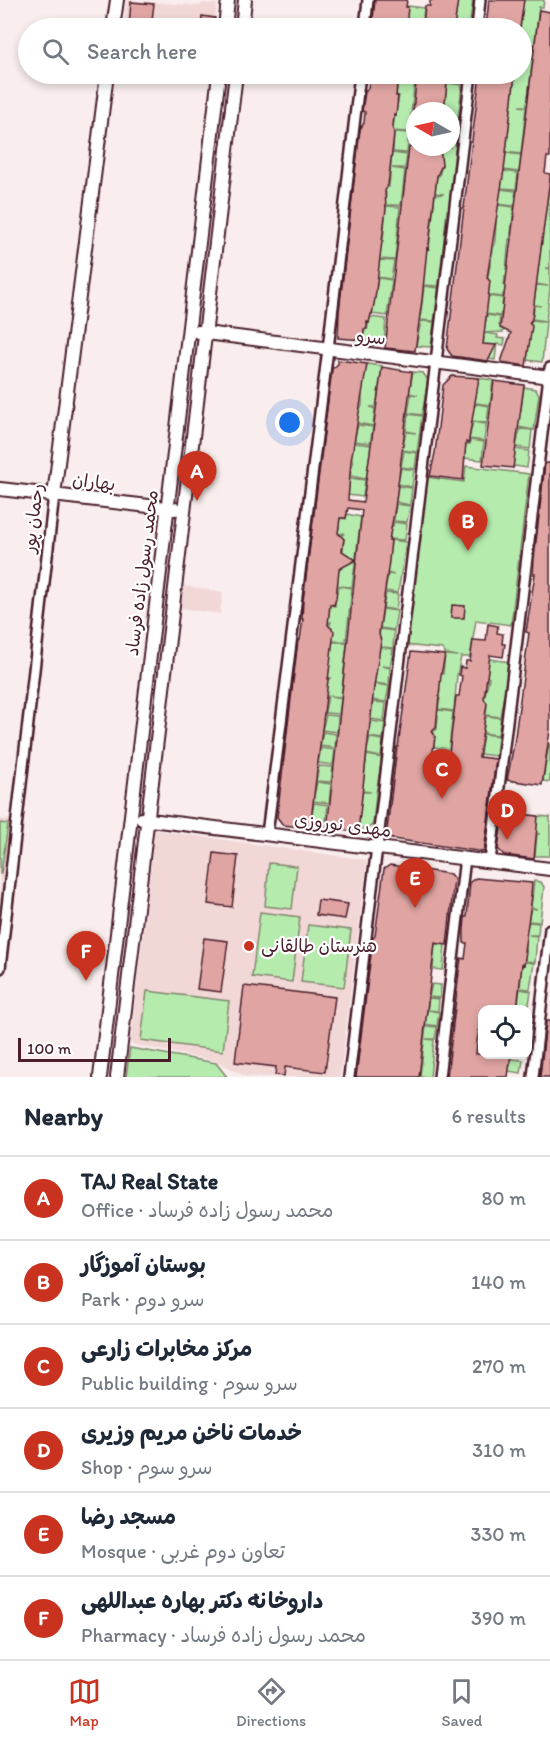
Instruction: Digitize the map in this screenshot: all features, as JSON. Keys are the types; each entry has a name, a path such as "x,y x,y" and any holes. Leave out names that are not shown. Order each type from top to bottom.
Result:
{"street":[{"path":"114,18 117,0"},
{"path":"226,18 228,0"},
{"path":"243,18 245,0"},
{"path":"366,18 368,0"},
{"path":"478,18 480,0"},
{"name":"رحمان پور","path":"0,968 54,495 106,84"},
{"name":"محمد رسول زاده فرساد","path":"100,1077 218,84"},
{"name":"محمد رسول زاده فرساد","path":"117,1077 235,84"},
{"path":"267,834 359,84"},
{"path":"349,1077 470,84"},
{"path":"213,125 230,126"},
{"name":"سرو","path":"188,330 328,350 550,374"},
{"path":"490,861 550,374"},
{"name":"بهاران","path":"0,489 184,510"},
{"path":"151,647 167,649"},
{"name":"مهدی نوروزی","path":"131,818 550,869"},
{"path":"439,1077 465,858"},
{"path":"533,1077 550,929"},
{"path":"112,984 128,986"}],"shaded area":[{"path":"127,0 200,6 202,3 217,4 215,18 124,18"},
{"path":"184,586 223,592 220,614 181,608"},
{"path":"0,819 11,820 0,898"},
{"name":"هنرستان طالقانی","path":"155,830 367,860 340,1077 247,1077 216,1061 130,1044"}],"green space":[{"path":"458,0 473,0 470,18 455,18"},
{"path":"544,0 543,7 539,7 532,65 532,18 521,18 523,1"},
{"path":"407,6 424,8 423,18 406,18"},
{"path":"397,84 414,84 412,102 406,102 406,132 392,131 399,96 396,95"},
{"path":"447,84 462,85 460,102 445,102"},
{"path":"514,84 530,84 527,106 519,106 526,107 521,154 506,152"},
{"path":"394,132 406,133 406,153 393,152"},
{"path":"392,153 406,155 405,168 392,168 405,170 401,205 385,205 386,193 383,189 389,187"},
{"path":"506,153 521,155 519,172 504,170"},
{"path":"440,156 454,156 439,286 423,285 435,195 444,194 435,193 437,176 439,176 442,165"},
{"path":"503,171 518,173 516,189 501,188"},
{"path":"550,178 550,268 546,268 550,269 550,289 546,321 532,319 534,309 531,305 541,306 530,304 534,301 536,285 548,286 536,284"},
{"path":"500,189 516,191 515,196 519,197 518,203 514,206 497,204"},
{"path":"497,205 514,207 511,234 515,235 514,239 509,239 506,269 511,270 510,277 505,277 504,286 509,287 508,294 503,294 503,297 488,295 488,276 495,240"},
{"path":"386,206 400,207 395,260 379,259"},
{"path":"379,260 394,261 391,279 377,277"},
{"path":"378,278 392,280 387,316 372,314"},
{"path":"424,286 439,288 434,321 420,320"},
{"path":"487,296 503,298 502,305 506,306 506,313 501,313 500,316 486,314"},
{"path":"487,315 500,317 499,325 504,325 503,332 483,333"},
{"path":"370,317 386,319 384,343 363,340"},
{"path":"533,320 546,322 542,362 527,360 529,345 527,342 530,340 529,324"},
{"path":"421,321 434,322 431,347 416,346"},
{"path":"485,333 498,335 497,338 505,339 504,345 497,344 495,360 483,358 481,361 484,338 482,336"},
{"path":"367,364 382,366 376,407 370,407 375,409 373,426 357,423 362,406 360,392"},
{"path":"413,372 423,373 428,380 422,415 408,413 411,394 418,395 409,393"},
{"path":"479,378 493,380 490,405 477,403 474,406"},
{"path":"524,387 535,389 539,394 534,430 518,427 517,413 521,410"},
{"path":"477,404 489,406 487,423 473,421 471,424 473,408"},
{"path":"408,414 422,416 417,452 402,450 406,432 416,433 406,431"},
{"path":"473,422 486,424 484,441 469,439"},
{"path":"358,425 373,427 370,443 354,441"},
{"path":"520,429 532,430 530,449 516,447"},
{"path":"470,440 484,442 482,460 464,458 466,444 470,444"},
{"path":"355,443 371,445 366,479 350,476 353,460 347,459 348,447 354,448"},
{"path":"515,449 529,451 527,468 515,466 513,468"},
{"path":"404,451 417,453 415,469 401,467"},
{"path":"466,466 529,474 511,625 476,620 470,657 461,657 454,711 438,709 440,699 436,696 440,692 438,677 443,674 445,655 458,656 446,654 442,649 405,645 425,477 464,482"},
{"path":"401,468 414,470 412,487 398,484"},
{"path":"350,478 365,480 363,497 348,495"},
{"path":"398,486 412,488 410,505 396,502"},
{"path":"396,504 410,506 407,522 394,521"},
{"path":"347,514 361,517 352,587 339,586 352,588 346,641 332,642 332,628 329,627 331,622 328,623 330,605 335,606 336,589 338,589 337,572 342,568 338,553 343,551 344,539 341,536 345,533 338,534 340,518 346,519"},
{"path":"394,522 407,524 405,540 389,539 390,526 393,526"},
{"path":"391,540 406,542 398,593 385,591 388,574 394,575 387,573"},
{"path":"386,593 398,594 396,610 383,608"},
{"path":"383,609 397,611 394,630 380,628"},
{"path":"380,629 394,631 393,648 381,647 393,649 390,667 382,666 390,668 389,685 374,683"},
{"path":"334,641 347,643 341,697 330,696 341,698 339,714 326,713 324,716 328,696 325,697 327,681 330,678 328,677 331,645"},
{"path":"489,659 510,662 500,717 486,715 487,703 484,699 489,678 487,677"},
{"path":"375,684 389,686 386,702 372,700"},
{"path":"373,702 386,703 384,721 371,719"},
{"path":"439,710 453,712 449,749 434,747 433,732 437,729 438,716 435,714"},
{"path":"326,715 338,716 337,732 322,730"},
{"path":"488,716 501,718 498,735 483,733 485,719"},
{"path":"371,721 385,723 383,739 369,737"},
{"path":"323,732 336,734 335,748 320,746"},
{"path":"483,734 498,736 496,756 480,754"},
{"path":"370,738 383,740 381,757 366,754"},
{"path":"550,744 550,782 543,781"},
{"path":"321,748 335,750 333,765 318,763"},
{"path":"367,755 382,758 373,824 367,829 358,828 362,794 371,792 362,791"},
{"path":"319,766 333,767 331,782 316,781"},
{"path":"317,782 331,784 329,803 313,801"},
{"path":"314,803 328,805 325,830 310,828"},
{"path":"537,816 550,817 550,856 535,856 537,834 540,834 536,833"},
{"path":"0,823 8,824 1,874 0,874"},
{"path":"269,863 297,866 292,909 265,906"},
{"path":"534,881 541,882 544,887 540,922 528,921 531,908 537,909 531,907"},
{"path":"260,912 300,917 292,982 252,977"},
{"path":"529,922 539,923 538,935 529,935 537,936 535,962 525,961 525,935"},
{"path":"308,925 351,930 344,987 301,982"},
{"path":"435,944 445,945 443,970 433,969"},
{"path":"525,962 534,963 530,989 520,988 522,965"},
{"path":"432,984 441,985 440,998 429,997"},
{"path":"520,989 531,991 529,1005 518,1005"},
{"path":"147,991 229,1001 223,1051 141,1040"},
{"path":"429,998 439,999 438,1011 428,1010 439,1012 437,1026 425,1024"},
{"path":"426,1026 437,1027 435,1039 426,1039 434,1040 430,1077 420,1077"},
{"path":"130,1048 216,1063 227,1077 126,1077"},
{"path":"512,1059 523,1060 521,1073 508,1071"}],"building":[{"path":"375,0 407,0 407,18 373,18"},
{"path":"430,0 458,0 455,18 424,18 425,6 430,6"},
{"path":"489,0 524,0 521,18 487,18"},
{"path":"131,2 154,4 152,18 130,18"},
{"path":"539,10 550,12 550,157 547,157 545,173 550,174 550,178 532,319 529,323 532,326 526,366 501,362 511,333 500,328 530,84 532,84"},
{"path":"369,84 397,84 396,96 398,96 396,116 394,115 388,185 385,191 386,208 375,299 369,323 367,322 367,329 364,329 363,340 338,338 360,129 364,123 365,112 362,111 365,92"},
{"path":"416,84 447,84 445,102 414,102"},
{"path":"479,84 514,84 504,170 487,278 490,281 483,344 496,345 488,361 452,356 447,349"},
{"path":"408,156 441,156 442,165 437,176 415,351 385,348"},
{"path":"338,360 367,364 351,461 348,500 363,502 382,367 412,372 389,540 391,540 389,561 379,634 381,641 358,832 327,829 362,510 348,508 346,518 340,518 338,533 344,539 342,551 356,560 339,569 336,599 334,605 330,604 328,625 334,631 310,828 283,825 277,817 332,369 338,364"},
{"path":"452,376 479,378 469,443 466,442 463,480 430,476 443,385"},
{"path":"494,381 524,385 513,468 483,465"},
{"path":"545,463 550,463 550,730 542,785 507,780 529,633 526,632 535,574 533,574 534,559"},
{"path":"452,605 465,606 464,618 451,618"},
{"path":"488,624 498,626 497,633 503,634 502,644 505,644 503,657 490,655 484,699 487,703 479,757 496,759 484,852 386,838 411,652 445,655 436,728 432,731 435,736 433,752 449,753 456,696 459,696 462,676 459,675 460,667 465,668 466,661 470,661 473,640 486,641"},
{"path":"503,812 538,816 534,859 504,855 498,849"},
{"path":"214,853 238,856 232,907 208,904"},
{"path":"390,865 450,874 454,879 447,945 435,943 419,1077 356,1077 384,869"},
{"path":"476,878 532,883 524,951 526,951 524,965 522,964 518,1005 478,1005 476,1054 478,1054 478,1059 510,1059 508,1077 447,1077 461,958 465,959 467,943 464,943 464,930 470,882"},
{"path":"318,900 348,904 345,919 316,915"},
{"path":"204,938 228,941 221,992 197,989"},
{"path":"244,986 335,997 325,1072 285,1067 284,1076 275,1075 276,1067 235,1062"},
{"path":"546,1021 550,1021 550,1077 540,1077"}],"place":[{"name":"TAJ Real State","path":"197,501"},
{"name":"بوستان آموزگار","path":"468,551"},
{"name":"مرکز مخابرات زارعی","path":"442,799"},
{"name":"خدمات ناخن مریم وزیری","path":"507,840"},
{"name":"مسجد رضا","path":"415,908"},
{"name":"هنرستان طالقانی","path":"249,946"},
{"name":"داروخانه دکتر بهاره عبداللهی","path":"86,981"}]}
